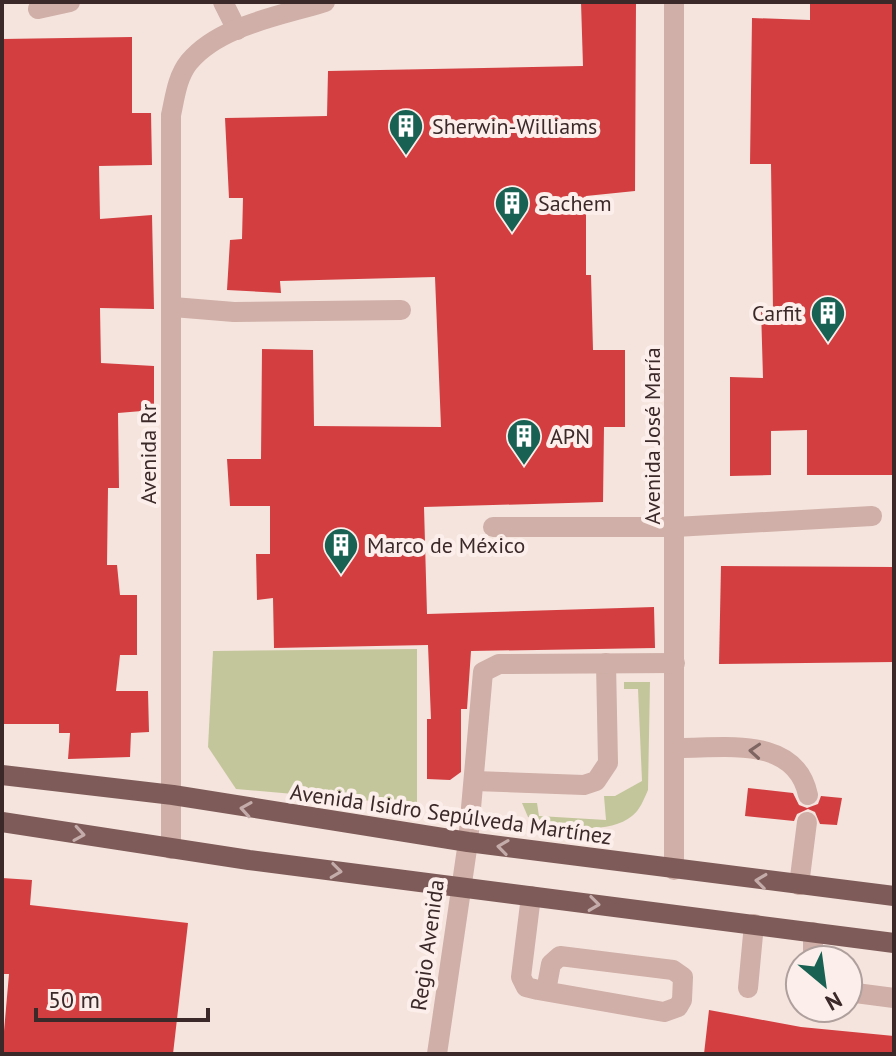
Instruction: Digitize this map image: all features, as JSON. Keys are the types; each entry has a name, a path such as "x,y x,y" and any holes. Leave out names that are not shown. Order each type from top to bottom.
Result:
{"main road":[{"name":"Avenida Isidro Sepúlveda Martínez","path":"2,775 173,795 468,842 674,870 894,896"},
{"path":"2,822 171,849 894,943"}],"street":[{"path":"38,9 70,2"},
{"path":"223,2 237,30 325,2"},
{"name":"Avenida José María","path":"674,2 674,870"},
{"name":"Avenida Rr","path":"171,849 171,115 177,83 189,62 208,46 237,30"},
{"path":"173,307 234,312 401,310"},
{"path":"493,527 675,527 872,516"},
{"path":"475,781 584,785 596,781 608,763 606,663 675,663"},
{"name":"Regio Avenida","path":"437,1054 459,886 468,842 483,672 499,664 606,663"},
{"path":"674,748 762,750 781,755 795,764 805,778 808,795"},
{"path":"799,885 807,822"},
{"path":"531,896 521,977 526,987 546,991 664,1012 678,1007 684,984 683,977 673,970 560,956 551,964 546,991"},
{"path":"748,988 754,924"},
{"path":"813,932 813,944"},
{"path":"864,994 894,998"}],"green space":[{"path":"417,649 417,805 236,789 208,747 213,651"},
{"path":"624,682 650,682 648,790 642,804 622,822 595,828 566,827 528,817 522,803 537,803 539,816 606,820 604,796 615,796 642,781 638,689 624,689"}],"building":[{"path":"581,2 636,2 635,191 586,196 586,275 591,275 593,350 625,350 625,427 604,427 603,502 424,507 427,614 654,607 655,648 471,651 467,709 461,709 461,772 450,780 427,779 427,719 431,719 428,645 274,648 273,598 257,600 256,554 270,554 270,506 230,506 227,459 261,459 262,349 313,350 314,426 441,427 435,277 280,281 281,293 227,290 230,240 242,239 243,198 229,198 225,118 327,116 328,71 583,66"},
{"path":"810,2 894,2 894,475 807,475 807,430 771,431 771,475 730,476 730,377 763,378 761,309 773,309 771,164 750,164 752,18 810,20"},
{"path":"132,37 132,113 151,113 152,165 99,166 100,219 152,215 154,309 100,308 101,363 154,366 154,410 118,413 119,488 108,488 107,565 117,565 120,595 137,595 137,655 120,655 116,691 148,691 149,732 131,733 130,757 68,759 70,733 59,733 59,724 2,724 2,39"},
{"path":"721,566 894,567 894,662 719,664"},
{"path":"748,788 793,793 799,805 807,808 818,804 821,796 842,798 837,825 820,824 815,812 808,809 797,814 794,821 745,816"},
{"path":"2,878 32,880 30,905 188,923 173,1054 2,1054 9,974 2,974"},
{"path":"709,1010 801,1027 894,1036 894,1054 704,1054"}],"place":[{"name":"Sherwin-Williams","path":"406,157"},
{"name":"Sachem","path":"512,234"},
{"name":"Carfit","path":"828,344"},
{"name":"APN","path":"524,467"},
{"name":"Marco de México","path":"341,576"}]}
